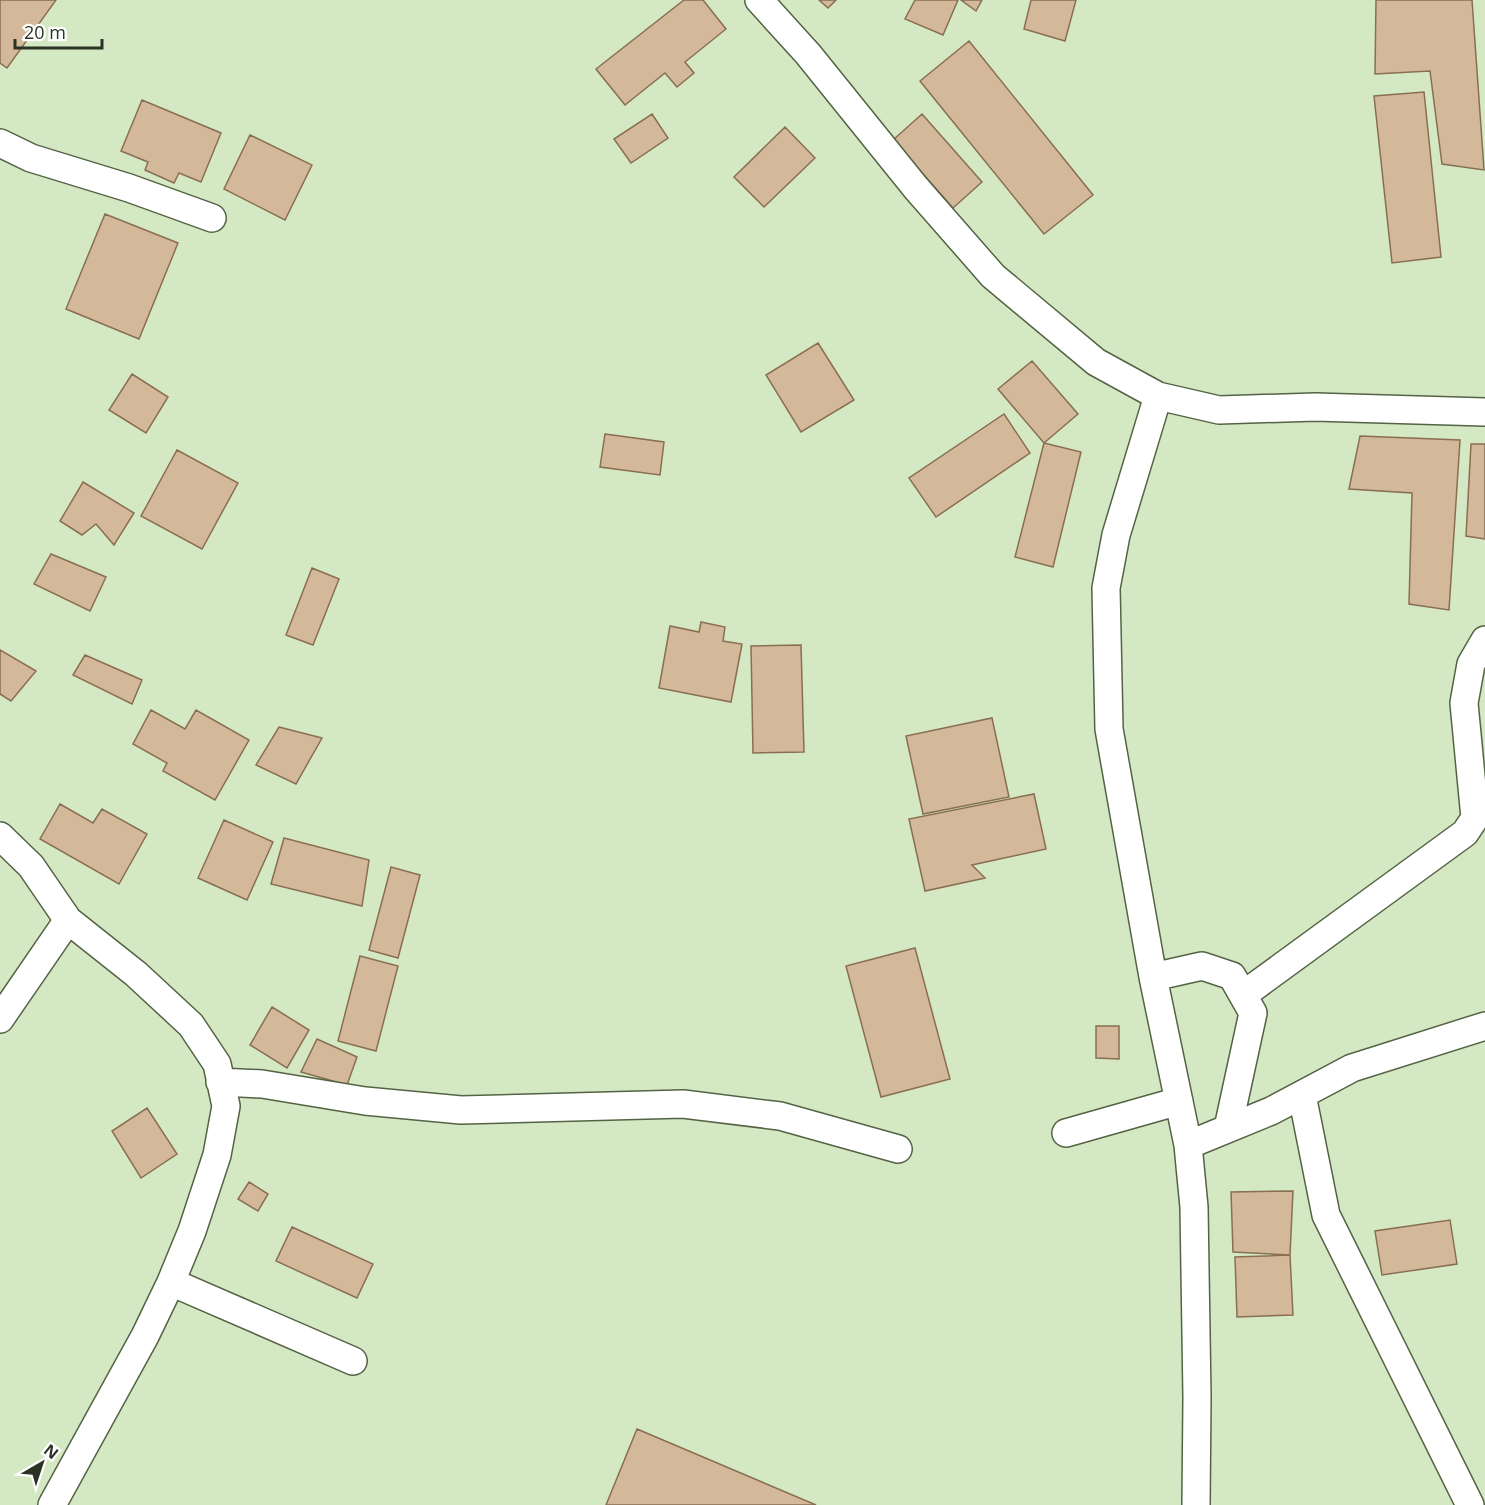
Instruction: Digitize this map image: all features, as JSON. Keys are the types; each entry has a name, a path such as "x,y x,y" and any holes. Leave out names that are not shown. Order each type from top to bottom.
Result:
{"street":[{"path":"759,0 808,54 916,188 993,276 1096,362 1158,396 1219,410 1315,407 1485,412"},
{"path":"0,143 30,158 129,188 212,218"},
{"path":"1158,396 1116,535 1106,588 1109,729 1153,977 1188,1145 1194,1207 1196,1505"},
{"path":"1243,995 1465,833 1478,826 1475,818 1464,703 1471,664 1485,640"},
{"path":"0,836 30,866 68,920 136,975 191,1025 217,1064 226,1106 217,1155 192,1231 171,1282 145,1336 52,1505"},
{"path":"0,1019 68,920"},
{"path":"1153,977 1202,966 1232,976 1253,1013 1228,1128"},
{"path":"1188,1145 1271,1111 1352,1068 1485,1026"},
{"path":"220,1082 262,1084 365,1101 461,1110 683,1104 780,1116 898,1149"},
{"path":"1302,1095 1326,1215 1470,1505"},
{"path":"1066,1133 1179,1101"},
{"path":"171,1282 353,1361"}],"building":[{"path":"0,0 56,0 7,68 0,63"},
{"path":"684,0 703,0 726,29 685,62 694,73 677,87 665,73 625,105 596,69"},
{"path":"819,0 836,0 828,8"},
{"path":"915,0 958,0 943,35 905,19"},
{"path":"961,0 982,0 976,11"},
{"path":"1031,0 1076,0 1065,41 1024,29"},
{"path":"1376,0 1472,0 1484,170 1442,164 1430,71 1375,74"},
{"path":"969,41 1093,195 1044,234 920,81"},
{"path":"1424,92 1441,257 1392,263 1374,96"},
{"path":"142,100 221,133 201,182 179,173 174,183 145,170 148,162 121,151"},
{"path":"652,114 668,138 631,163 614,139"},
{"path":"922,114 982,182 953,208 893,140"},
{"path":"785,127 815,158 764,207 734,177"},
{"path":"250,135 312,165 285,220 224,189"},
{"path":"105,214 178,243 139,339 66,309"},
{"path":"818,343 854,400 801,432 766,375"},
{"path":"1032,361 1078,414 1044,443 998,389"},
{"path":"132,374 168,397 146,433 109,410"},
{"path":"1004,414 1030,453 936,517 909,478"},
{"path":"605,434 664,442 660,475 600,467"},
{"path":"1360,436 1460,440 1449,610 1409,604 1412,493 1349,489"},
{"path":"1044,443 1081,452 1053,567 1015,557"},
{"path":"1471,444 1485,444 1485,539 1466,536"},
{"path":"177,450 238,483 202,549 141,516"},
{"path":"83,482 134,513 114,545 96,524 82,535 60,521"},
{"path":"51,554 106,577 90,611 34,584"},
{"path":"312,568 339,579 313,645 286,635"},
{"path":"701,622 725,627 723,641 742,644 731,702 659,688 670,626 699,632"},
{"path":"801,645 804,752 753,753 751,646"},
{"path":"0,650 36,671 11,701 0,694"},
{"path":"85,655 142,680 132,704 73,675"},
{"path":"151,710 185,729 196,710 249,740 215,800 163,771 167,763 133,744"},
{"path":"992,718 1009,797 923,814 906,736"},
{"path":"279,727 322,738 296,784 256,765"},
{"path":"1034,794 1046,849 972,865 985,878 925,891 909,819"},
{"path":"60,804 93,823 102,809 147,834 119,884 40,839"},
{"path":"224,820 273,842 247,900 198,878"},
{"path":"284,838 369,860 362,906 271,884"},
{"path":"391,867 420,875 398,958 369,950"},
{"path":"915,948 950,1079 881,1097 846,966"},
{"path":"360,956 398,966 376,1051 338,1041"},
{"path":"272,1007 309,1030 287,1068 250,1045"},
{"path":"1096,1026 1119,1026 1119,1059 1096,1058"},
{"path":"317,1039 357,1057 347,1085 301,1072"},
{"path":"147,1108 177,1154 141,1178 112,1131"},
{"path":"249,1182 268,1194 258,1211 238,1199"},
{"path":"1293,1191 1290,1255 1233,1252 1231,1192"},
{"path":"1450,1220 1457,1264 1382,1275 1375,1231"},
{"path":"292,1227 373,1264 357,1298 276,1261"},
{"path":"1290,1255 1293,1315 1237,1317 1235,1257"},
{"path":"637,1429 816,1505 606,1505"}]}
